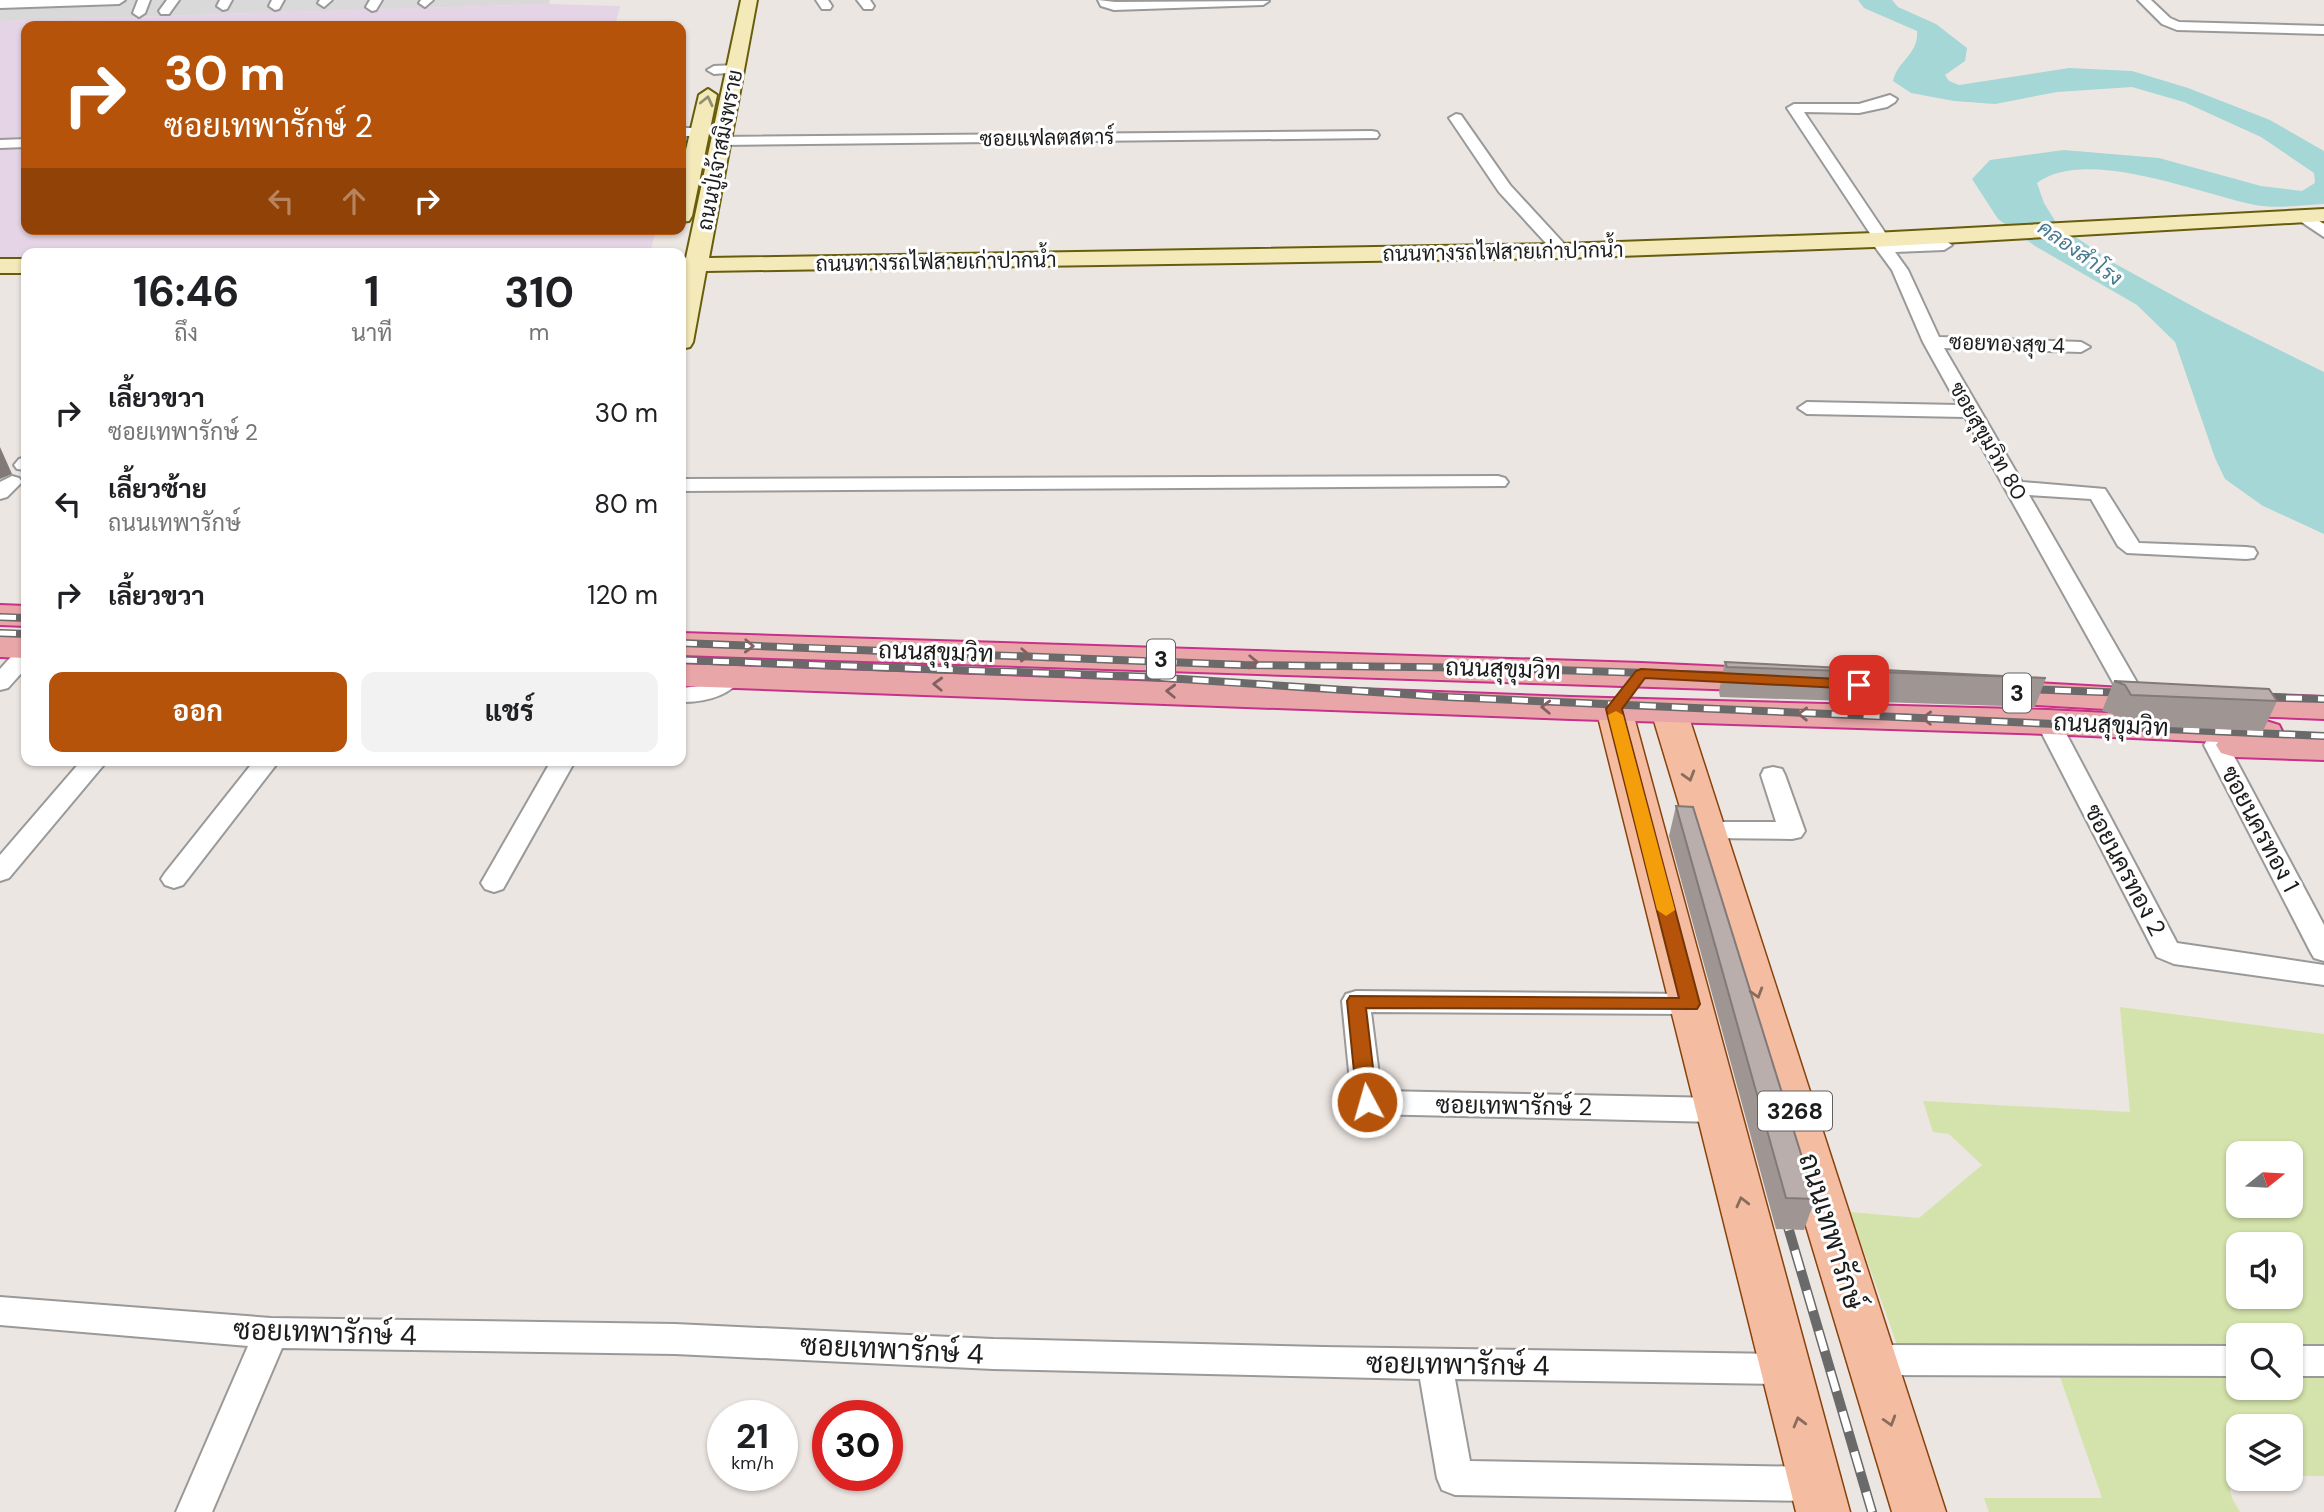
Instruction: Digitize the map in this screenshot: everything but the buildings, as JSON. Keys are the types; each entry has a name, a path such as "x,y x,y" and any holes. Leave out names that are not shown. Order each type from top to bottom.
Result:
{"highway":[{"path":"0,615 21,616"},
{"name":"ถนนสุขุมวิท","path":"686,644 1641,674 2048,722"},
{"path":"0,646 21,647"},
{"path":"1614,709 1641,674 1669,710"},
{"name":"ถนนสุขุมวิท","path":"686,675 1669,710 1997,691 2194,725 2324,735"},
{"path":"1997,691 2048,684 2324,697"},
{"name":"ถนนสุขุมวิท","path":"2194,725 2324,708"},
{"path":"2048,722 2084,738 2194,725 2324,748"}],"main road":[{"name":"ถนนปู่เจ้าสมิงพราย","path":"686,294 689,265 721,141 749,0"},
{"name":"ถนนปู่เจ้าสมิงพราย","path":"686,169 690,132 720,48"},
{"name":"ถนนทางรถไฟสายเก่าปากน้ำ","path":"689,265 1562,251 1826,242 1883,244 2006,233 2314,216"},
{"path":"0,266 21,266"},
{"name":"3268","path":"1614,709 1819,1498"},
{"name":"ถนนเทพารักษ์","path":"1669,710 1919,1512"}],"street":[{"path":"5,3 59,4 119,0"},
{"path":"139,13 144,0"},
{"path":"1104,0 1114,6 1263,2"},
{"path":"2144,0 2166,21 2177,26 2324,30"},
{"path":"714,70 736,69"},
{"name":"ซอยสุขุมวิท 80","path":"1890,99 1886,103 1867,108 1794,108 1900,270 1932,342 2127,686"},
{"path":"1456,118 1489,173 1521,212 1562,251"},
{"name":"ซอยแฟลตสตาร์","path":"721,141 1372,135"},
{"path":"0,144 21,143"},
{"path":"2314,216 2324,233"},
{"path":"1883,244 1944,244"},
{"name":"ซอยทองสุข 4","path":"1932,342 2081,347"},
{"path":"1807,408 1971,411"},
{"path":"686,485 1498,482"},
{"path":"2015,488 2098,493 2129,546 2134,549 2246,553"},
{"path":"0,683 21,660"},
{"path":"686,694 709,692 723,687 732,676"},
{"name":"ซอยนครทอง 2","path":"2048,722 2167,950 2174,954 2324,975"},
{"name":"ซอยนครทอง 1","path":"2194,725 2324,951"},
{"path":"0,872 91,766"},
{"path":"174,879 263,766"},
{"path":"494,883 560,766"},
{"path":"1706,830 1792,831 1773,775"},
{"name":"ซอยเทพารักษ์ 2","path":"1690,1004 1356,1001 1367,1102 1718,1110"},
{"name":"ซอยเทพารักษ์ 4","path":"0,1311 271,1333 676,1339 993,1354 1784,1369"},
{"path":"194,1512 271,1333"},
{"path":"1871,1360 2226,1361"},
{"path":"2303,1361 2324,1361"},
{"path":"1435,1364 1455,1478 1819,1498"}],"shaded area":[{"path":"0,0 550,0 549,4 0,21"},
{"path":"549,4 620,6 616,21 21,21 21,235 655,235 651,248 21,248 21,260 0,260 0,21"}],"green space":[{"path":"2120,1007 2324,1034 2324,1476 2303,1476 2303,1414 2226,1414 2226,1491 2230,1491 2240,1512 1989,1512 1984,1498 2102,1498 2059,1374 1907,1373 1850,1212 1919,1218 1982,1165 1949,1134 1933,1132 1923,1101 2130,1112"}],"water":[{"name":"คลองสำโรง","path":"1858,0 1892,0 1898,7 1936,24 1967,48 1965,61 1945,75 1949,81 1959,85 2069,68 2132,71 2188,88 2270,120 2324,151 2324,204 2280,207 2255,205 2175,183 2113,171 2084,169 2058,173 2037,183 2044,203 2057,224 2112,262 2205,313 2324,372 2324,534 2263,506 2225,479 2215,458 2175,342 2137,305 2035,246 1998,219 1972,179 1990,160 2064,150 2159,158 2261,186 2302,191 2315,183 2314,173 2261,137 2184,102 2132,87 2057,92 1995,104 1954,101 1911,93 1893,81 1915,46 1917,31 1864,8"}],"railway":[{"path":"0,617 21,618"},
{"path":"0,633 21,634"},
{"path":"686,643 1244,665 1495,668 1740,676"},
{"path":"686,660 1152,677 1448,697 2324,736"},
{"path":"2023,689 2128,693"},
{"path":"2254,697 2324,699"},
{"path":"1783,1210 1872,1512"}],"slow traffic":[{"path":"1616,715 1666,910"}],"route":[{"path":"1367,1102 1356,1001 1690,1004 1614,709 1641,674 1859,685"}]}
